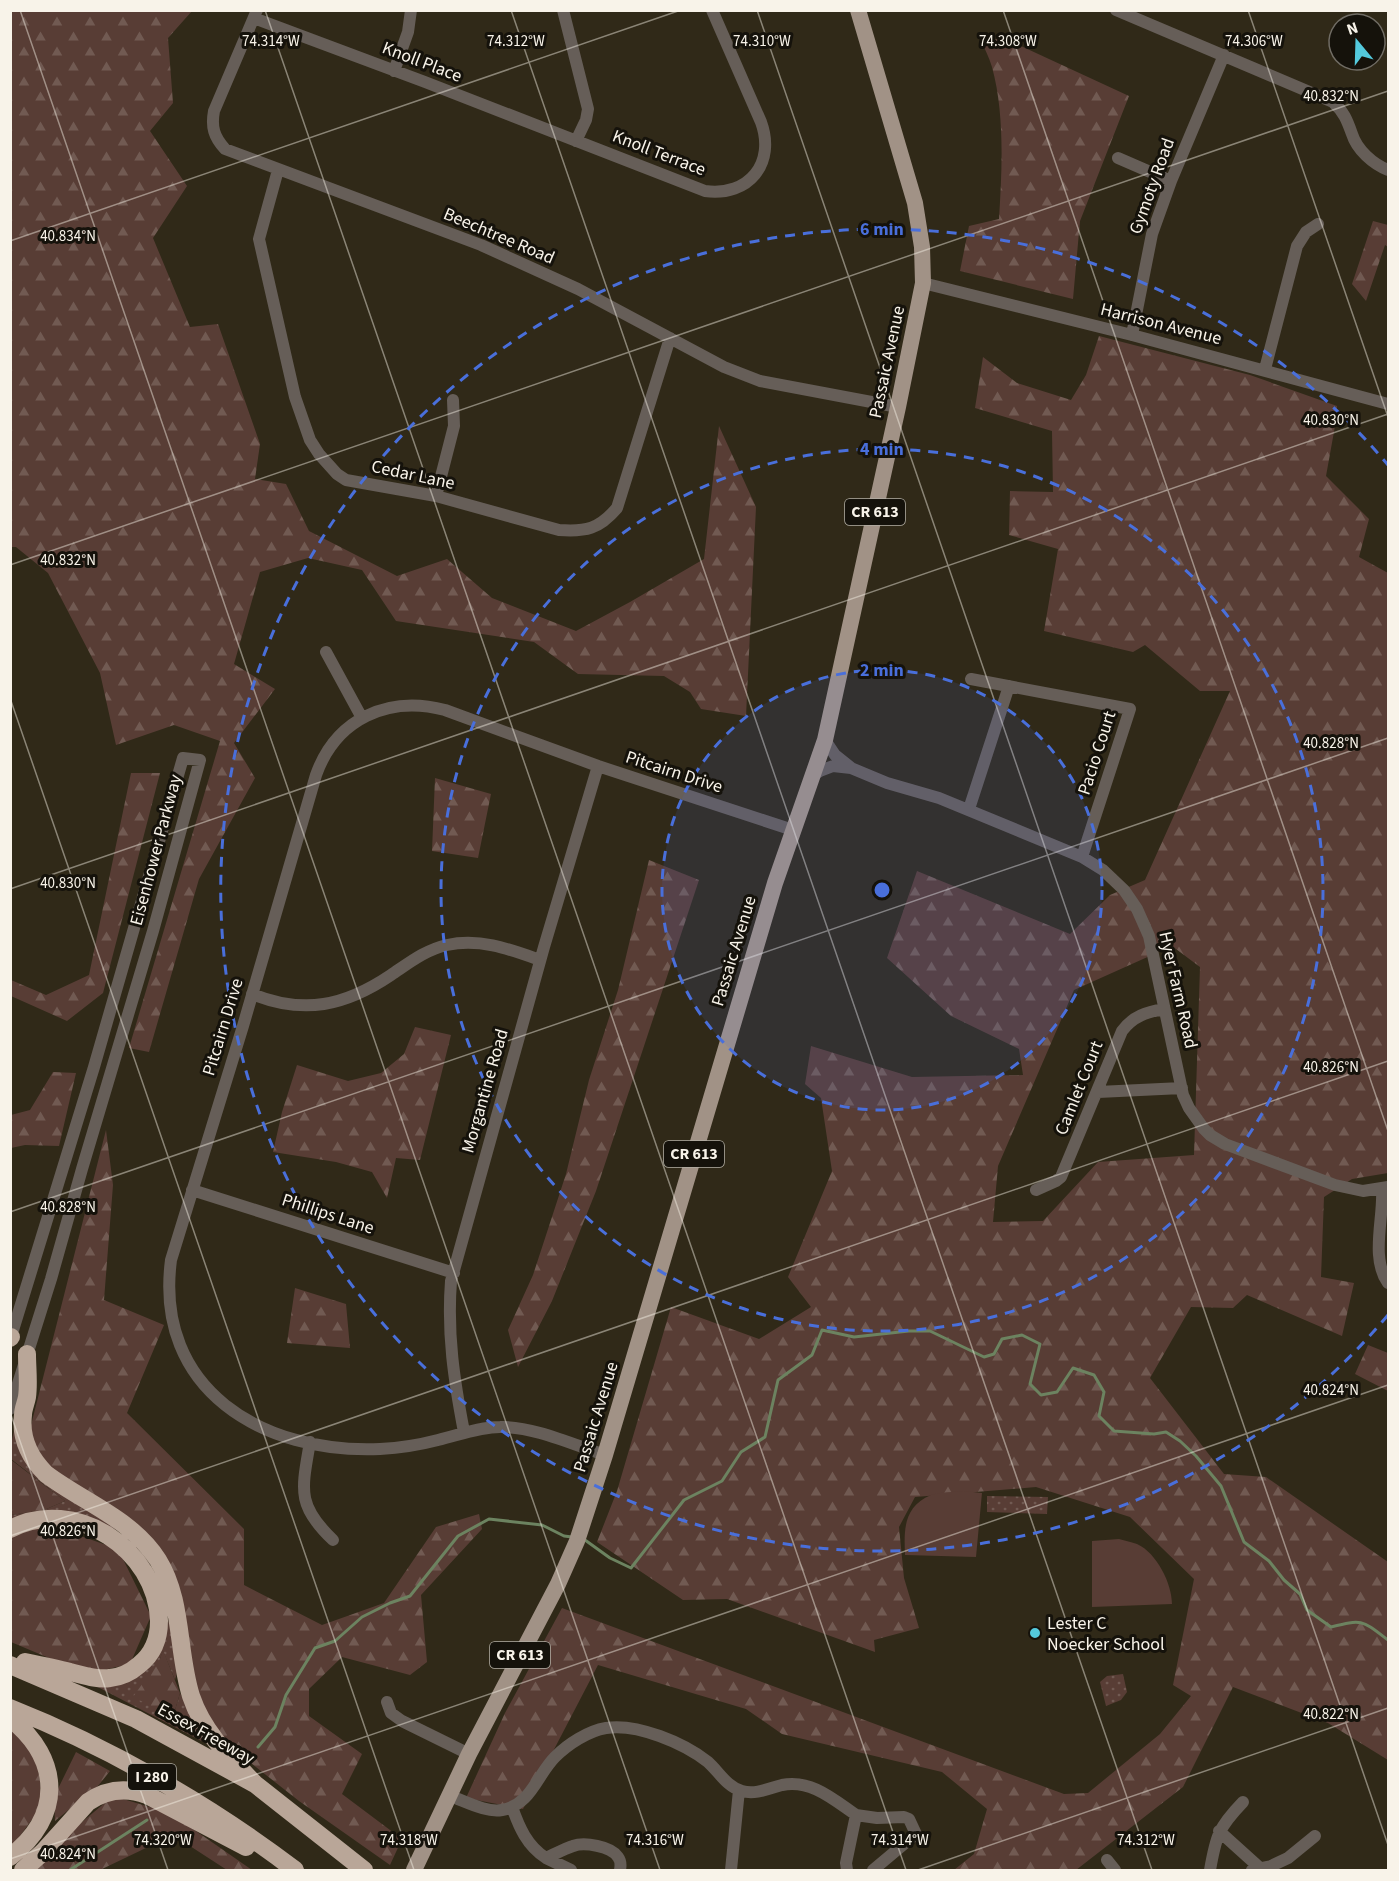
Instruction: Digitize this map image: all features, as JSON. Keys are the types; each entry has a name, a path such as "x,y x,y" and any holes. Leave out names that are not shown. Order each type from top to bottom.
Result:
{"highway":[{"path":"27,1354 27,1395 23,1427 27,1449 46,1474 120,1521 157,1559 172,1594 188,1685 194,1705 222,1750 255,1785"},
{"path":"10,1529 27,1522 56,1519 79,1522 114,1539 138,1563 149,1582 157,1604 159,1628 154,1647 142,1664 122,1676 111,1678 84,1676 10,1659"},
{"name":"Essex Freeway","path":"10,1665 136,1719 255,1785 364,1870"},
{"name":"I 280","path":"10,1707 86,1742 150,1776 240,1831 289,1866"},
{"path":"10,1718 31,1737 38,1747 44,1758 49,1780 48,1803 40,1824 28,1842 10,1857"},
{"path":"23,1870 44,1852 88,1802 96,1796 114,1790 136,1791 147,1795 242,1845 289,1866"}],"main road":[{"name":"Passaic Avenue","path":"414,1870 469,1754 558,1584 578,1536 605,1455 768,905 825,740 923,283 922,248 915,203 858,10"}],"street":[{"path":"394,71 408,32 411,10"},
{"path":"563,10 588,109 586,120 576,141"},
{"name":"Knoll Terrace","path":"576,141 705,190 725,192 735,189 752,178 766,152 765,132 712,10"},
{"path":"1116,10 1333,102 1345,115 1359,147 1374,162 1389,170"},
{"name":"Knoll Place","path":"255,14 394,71 576,141"},
{"name":"Beechtree Road","path":"255,14 214,111 213,128 218,141 225,149 481,245 578,289 724,367 760,381 898,406"},
{"name":"Gymoty Road","path":"1132,334 1152,234 1170,181 1224,55"},
{"path":"1118,158 1170,181"},
{"name":"Cedar Lane","path":"278,170 259,239 295,397 310,440 319,454 337,474 346,480 436,496 559,530 594,528 607,520 617,508 670,338"},
{"path":"1265,369 1297,246 1306,232 1318,224"},
{"name":"Harrison Avenue","path":"923,283 1132,334 1389,404"},
{"path":"436,496 454,426 453,400"},
{"path":"326,652 362,718"},
{"name":"Pacio Court","path":"971,679 1130,709 1082,857"},
{"path":"969,809 1009,686"},
{"name":"Pitcairn Drive","path":"605,1455 522,1429 501,1427 464,1432 418,1444 378,1449 349,1448 310,1442 264,1430 236,1414 217,1399 201,1381 184,1354 172,1316 169,1276 175,1244 319,765 337,739 362,718 391,707 412,705 433,707 598,766 793,830"},
{"name":"Hyer Farm Road","path":"825,740 835,755 851,768"},
{"name":"Eisenhower Parkway","path":"10,1409 51,1279 153,932 200,760 183,758 94,1067 11,1339"},
{"name":"Morgantine Road","path":"464,1432 453,1370 450,1337 449,1305 454,1273 540,960 598,766"},
{"name":"Hyer Farm Road","path":"812,776 833,766 851,768 887,783 969,809 1082,857 1110,876 1130,898 1149,936 1182,1088 1189,1108 1198,1122 1210,1135 1225,1144 1335,1185 1362,1191 1385,1188"},
{"path":"252,994 291,1005 331,1004 368,990 425,952 461,943 497,945 540,960"},
{"name":"Camlet Court","path":"1036,1190 1056,1182 1061,1177 1122,1031 1127,1024 1146,1013 1164,1009"},
{"path":"1098,1092 1182,1088"},
{"path":"1385,1188 1378,1254 1382,1271 1389,1283"},
{"name":"Phillips Lane","path":"192,1190 454,1273"},
{"path":"310,1442 303,1494 313,1518 333,1540"},
{"path":"387,1702 391,1713 402,1721 469,1754"},
{"path":"450,1796 490,1810 512,1807 522,1802 530,1794 555,1757 570,1743 604,1728 622,1726 644,1731 695,1752 734,1788 744,1792 755,1792 784,1784 816,1787 856,1815 909,1819 916,1834 873,1870"},
{"path":"731,1870 739,1790"},
{"path":"1210,1870 1215,1839 1224,1821 1243,1802"},
{"path":"512,1807 519,1827 538,1853 571,1870"},
{"path":"847,1870 846,1863 856,1815"},
{"path":"1219,1831 1256,1869 1271,1866 1288,1858 1315,1836"},
{"path":"546,1858 574,1845 584,1844 615,1853 620,1862 620,1870"},
{"path":"1107,1860 1115,1870"}],"green space":[{"path":"10,11 192,11 168,38 173,103 150,131 187,186 153,238 190,327 218,324 260,444 255,479 286,484 309,531 397,576 447,559 492,598 576,631 704,559 719,426 756,507 746,716 701,709 690,692 664,676 578,674 534,642 396,621 362,570 308,558 260,572 234,664 275,689 234,743 255,778 199,879 149,1052 129,1048 220,741 174,725 116,745 100,673 48,573 16,547 11,547"},
{"path":"979,37 1010,41 1129,96 1080,221 1073,299 960,271 969,226 999,219 1002,162 999,104 992,67"},
{"path":"1373,221 1388,225 1388,247 1385,245 1366,301 1352,284"},
{"path":"1099,336 1250,375 1337,406 1326,476 1369,519 1359,557 1388,573 1388,1173 1352,1179 1324,1197 1321,1277 1354,1283 1342,1336 1247,1295 1233,1308 1191,1307 1150,1378 1224,1474 1266,1477 1388,1562 1388,1760 1328,1723 1233,1687 1183,1787 1076,1870 954,1870 974,1854 987,1809 942,1772 782,1734 746,1709 598,1665 523,1809 466,1798 505,1713 562,1608 1064,1794 1088,1793 1160,1734 1191,1696 1173,1685 1194,1579 1130,1517 1036,1487 915,1497 899,1527 904,1578 919,1628 874,1640 875,1652 727,1599 683,1600 597,1542 617,1491 671,1307 759,1339 811,1307 788,1277 832,1171 821,1098 805,1084 811,1046 912,1077 1023,1075 1019,1049 951,1016 887,958 917,871 1070,934 1110,895 1145,880 1230,691 1200,691 1145,645 1133,652 1044,631 1058,549 1009,535 1010,491 1053,492 1052,431 975,408 983,357 1017,383 1071,400 1086,375","holes":["1172,946 1200,967 1194,1155 1098,1162 1043,1221 993,1222 998,1166 1074,990"]},
{"path":"131,773 160,773 103,993 67,1021 11,996 11,980 46,995 89,975"},
{"path":"435,778 491,794 478,858 432,851"},
{"path":"649,860 699,880 596,1191 552,1301 518,1367 508,1330 533,1275 566,1174 589,1080 618,990"},
{"path":"415,1027 451,1035 420,1160 396,1158 387,1198 372,1172 336,1162 273,1152 282,1112 297,1065 348,1081 381,1073 404,1054"},
{"path":"53,1072 76,1073 59,1146 25,1145 11,1148 11,1115 30,1110"},
{"path":"106,1130 113,1185 104,1300 164,1325 127,1413 244,1529 244,1585 322,1625 384,1603 436,1527 479,1514 482,1529 421,1595 427,1662 410,1675 342,1657 309,1689 309,1716 362,1754 342,1794 402,1839 390,1865 299,1801 223,1741 194,1689 166,1563 49,1469 29,1433"},
{"path":"295,1288 346,1304 350,1348 287,1343"},
{"path":"1368,1345 1388,1353 1388,1391 1355,1374"},
{"path":"14,1430 118,1530 74,1514 11,1521 11,1515 44,1510 65,1501 11,1459"},
{"path":"10,1459 65,1501 44,1510 11,1515"},
{"path":"964,1491 982,1493 976,1557 905,1555 905,1528 915,1506 931,1495"},
{"path":"987,1496 1048,1497 1047,1514 987,1512"},
{"path":"46,1524 118,1549 151,1616 130,1664 90,1673 11,1642 10,1536"},
{"path":"1119,1539 1137,1544 1151,1554 1166,1579 1172,1604 1092,1607 1092,1541"},
{"path":"171,1614 178,1668 175,1680 163,1651 160,1659 173,1717 180,1693 207,1744 90,1683 113,1682 162,1641"},
{"path":"163,1650 180,1693 173,1717 133,1697 160,1659"},
{"path":"1123,1674 1127,1692 1121,1700 1106,1706 1100,1682 1107,1676"},
{"path":"11,1728 38,1756 42,1806 11,1848"},
{"path":"76,1752 110,1771 98,1786 55,1821 54,1797"},
{"path":"113,1796 170,1813 252,1870 227,1870 173,1835 100,1870 25,1870"}],"waterway":[{"path":"585,1540 610,1558 631,1568 684,1500 722,1481 741,1452 765,1437 778,1380 812,1355 822,1330 854,1337 930,1331 984,1357 994,1354 1002,1339 1022,1335 1040,1344 1030,1384 1041,1395 1057,1392 1073,1368 1094,1375 1104,1392 1099,1416 1114,1431 1154,1434 1166,1432 1180,1441 1221,1486 1244,1542 1269,1561 1284,1580 1300,1594 1307,1610 1331,1627 1362,1623 1373,1628 1388,1640"},
{"path":"258,1747 275,1727 286,1695 315,1648 335,1641 362,1617 410,1596 458,1536 489,1519 542,1525 564,1536 572,1537"},
{"path":"70,1870 147,1820"}],"place":[{"name":"Lester C Noecker School","path":"1035,1633"}]}
